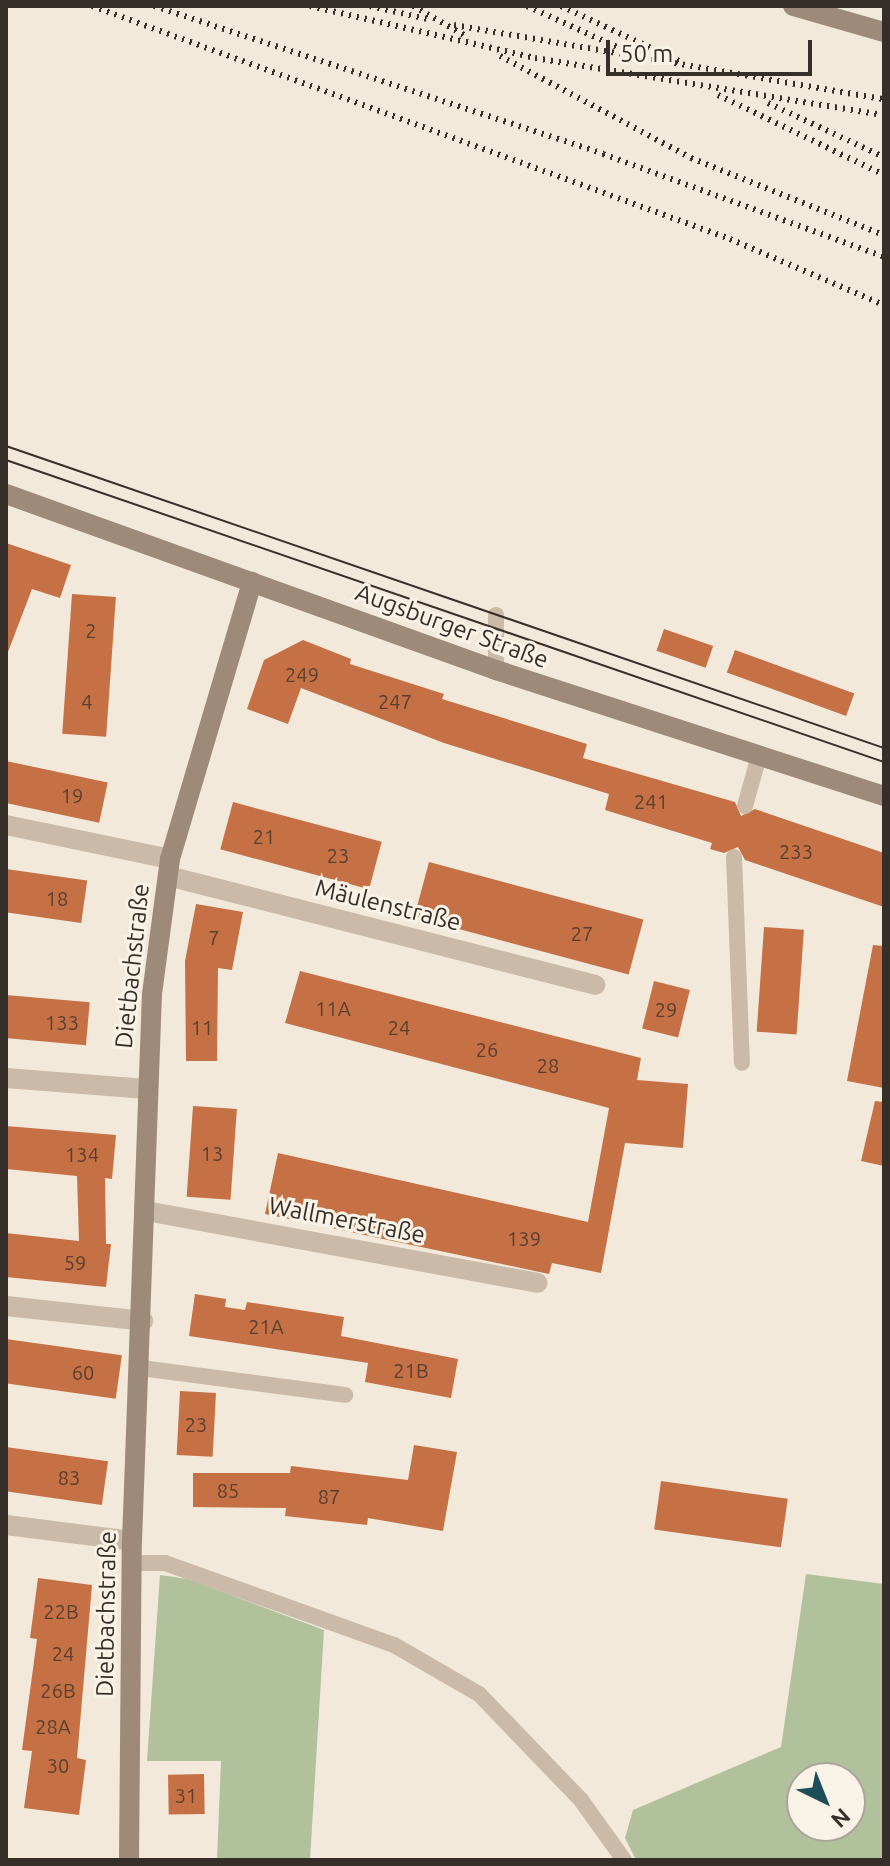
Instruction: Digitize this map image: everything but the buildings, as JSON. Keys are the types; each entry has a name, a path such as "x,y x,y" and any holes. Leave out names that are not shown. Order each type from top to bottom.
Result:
{"main road":[{"path":"793,6 884,32"},
{"name":"Augsburger Straße","path":"6,495 496,670 884,796"},
{"name":"Dietbachstraße","path":"129,1860 132,1541 143,1321 147,1089 169,867 252,582"}],"street":[{"name":"Mäulenstraße","path":"6,825 595,985"},
{"path":"6,1078 147,1089"},
{"name":"Wallmerstraße","path":"146,1211 537,1283"},
{"path":"6,1306 143,1321"},
{"path":"6,1525 132,1541"}],"lane":[{"path":"496,615 496,670"},
{"path":"745,806 759,756"},
{"path":"734,857 742,1063"},
{"path":"141,1368 345,1395"},
{"path":"132,1563 165,1563 394,1645 479,1694 590,1809 624,1860"}],"green space":[{"path":"806,1574 884,1584 884,1860 636,1860 625,1838 633,1810 781,1747"},
{"path":"160,1575 188,1579 324,1630 310,1860 217,1860 221,1761 147,1761"}],"tram line":[{"path":"6,446 884,748"},
{"path":"6,460 884,762"}],"railway":[{"path":"92,6 730,239 884,305"},
{"path":"154,6 603,154 884,257"},
{"path":"310,6 535,58 884,115"},
{"path":"370,6 427,19"},
{"path":"413,6 469,38"},
{"path":"527,6 628,52"},
{"path":"561,6 681,62"},
{"path":"454,25 884,99"},
{"path":"500,56 691,158 884,235"},
{"path":"718,95 884,175"},
{"path":"768,103 884,157"}]}
